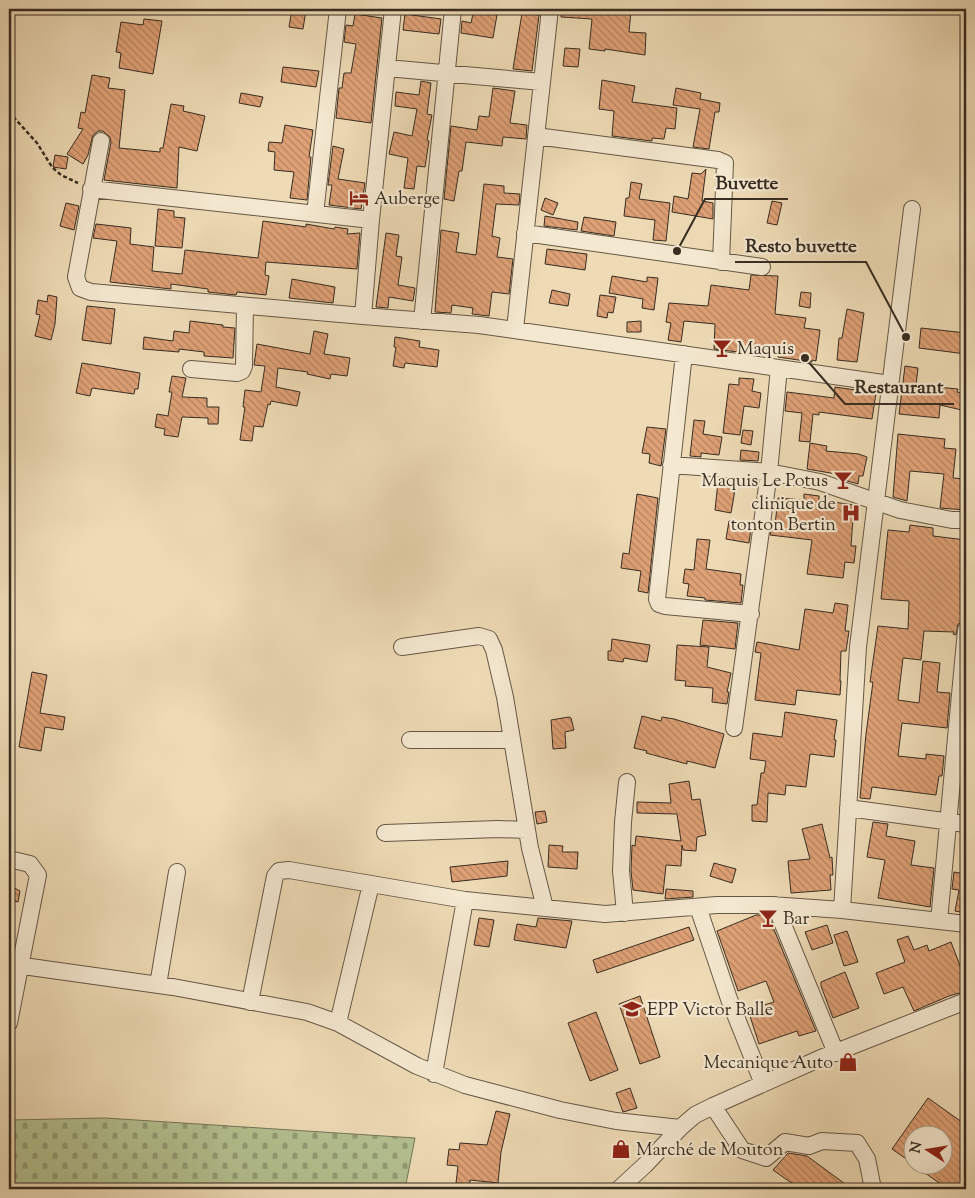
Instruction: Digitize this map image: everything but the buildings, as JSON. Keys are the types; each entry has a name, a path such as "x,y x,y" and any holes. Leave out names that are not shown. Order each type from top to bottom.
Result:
{"street":[{"path":"315,214 338,9"},
{"path":"363,316 393,9 388,9"},
{"path":"422,321 453,9"},
{"path":"515,329 550,9"},
{"path":"387,68 542,82"},
{"path":"536,136 718,160 725,163 721,262"},
{"path":"101,141 76,276 80,288 91,292 515,329 890,384"},
{"path":"91,189 371,220"},
{"path":"842,910 858,647 912,209"},
{"path":"525,233 762,267"},
{"path":"191,369 237,373 242,371 244,366 245,306"},
{"path":"684,354 657,599 659,604 665,606 751,614"},
{"path":"734,728 769,472 779,368"},
{"path":"672,465 769,472 820,482 875,503 922,515 966,520"},
{"path":"939,921 966,630"},
{"path":"402,647 479,636 489,639 494,650 512,740 526,830 545,908"},
{"path":"410,740 512,740"},
{"path":"625,913 621,871 627,782"},
{"path":"848,808 966,824"},
{"path":"384,833 481,829 526,830"},
{"path":"9,859 30,864 38,875 15,965 9,1023"},
{"path":"250,1002 275,876 279,871 288,870 465,900 605,914 698,907 775,905 842,910 966,924"},
{"path":"158,985 177,872"},
{"path":"338,1023 371,884"},
{"path":"434,1074 465,900"},
{"path":"775,905 836,1053"},
{"path":"698,907 729,999 763,1084"},
{"path":"15,965 158,985 307,1012 338,1023 417,1066 465,1085 560,1110 616,1121 680,1128"},
{"path":"619,1189 695,1115 836,1053 966,1001"},
{"path":"713,1106 742,1150 754,1155 766,1158 785,1142 809,1146 822,1141 857,1143 867,1159 873,1189"}],"path":[{"path":"9,112 37,143 52,167 61,175 91,189"}],"green space":[{"path":"105,1118 415,1138 405,1189 9,1189 9,1120"}],"place":[{"name":"Auberge","path":"359,198"},
{"name":"Buvette","path":"677,251"},
{"name":"Resto buvette","path":"906,337"},
{"name":"Maquis","path":"722,348"},
{"name":"Restaurant","path":"805,358"},
{"name":"Maquis Le Potus","path":"843,480"},
{"name":"clinique de tonton Bertin","path":"851,513"},
{"name":"Bar","path":"768,918"},
{"name":"EPP Victor Balle","path":"632,1009"},
{"name":"Mecanique Auto","path":"848,1062"},
{"name":"Marché de Mouton","path":"621,1149"}]}
